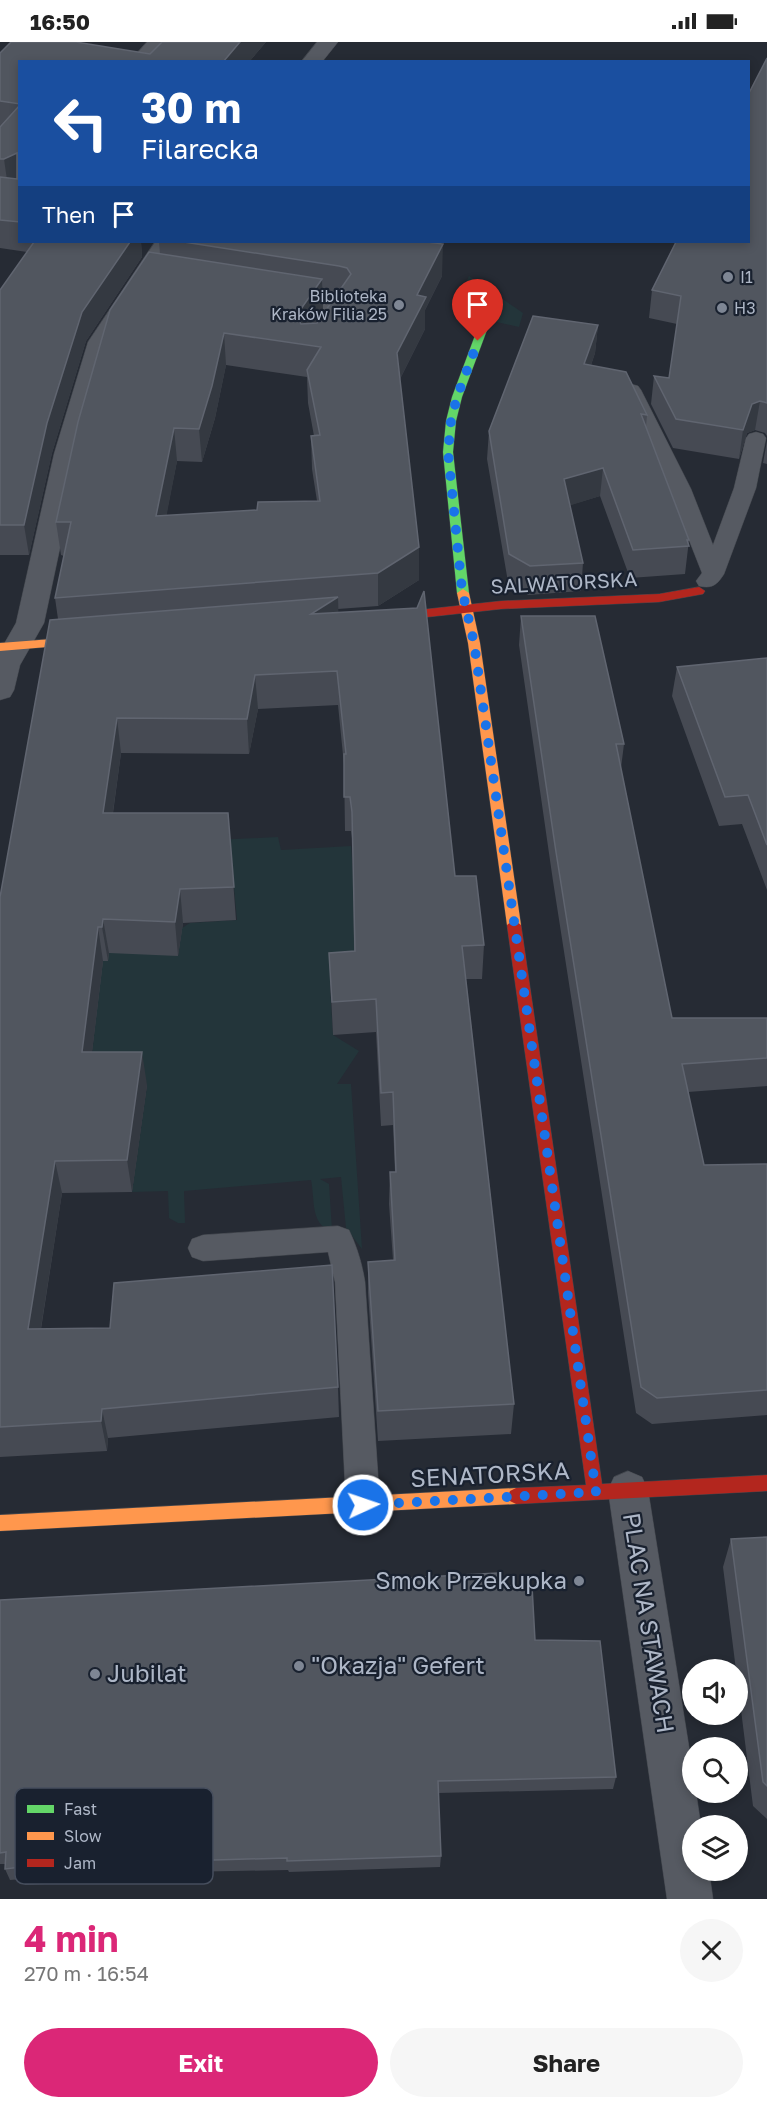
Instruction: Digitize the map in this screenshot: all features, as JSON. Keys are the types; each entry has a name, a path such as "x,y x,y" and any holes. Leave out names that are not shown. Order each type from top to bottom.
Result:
{"street":[{"path":"314,60 328,42"},
{"path":"0,690 9,646 30,623 67,454 100,342 154,277 166,243"},
{"path":"485,322 457,397 451,421 448,452 465,609 476,654 612,1491"},
{"name":"SALWATORSKA","path":"372,619 465,609 659,598 706,582"},
{"path":"9,646 110,638"},
{"name":"SENATORSKA","path":"0,1524 767,1483"},
{"name":"PLAC NA STAWACH","path":"612,1491 690,1899"}],"lane":[{"path":"140,60 156,42"},
{"path":"269,295 339,306 315,341"},
{"path":"632,390 680,489 706,582"},
{"path":"706,582 745,488 756,438"},
{"path":"203,1248 338,1239 345,1256 350,1282 363,1505"}],"shaded area":[{"path":"469,276 523,313 519,327 452,312"},
{"path":"278,837 281,850 351,846 353,872 394,913 330,987 333,1035 359,1051 337,1084 351,1084 362,1249 346,1228 341,1177 320,1179 329,1184 332,1230 325,1228 317,1217 311,1180 184,1191 185,1223 178,1223 169,1218 168,1191 132,1192 147,1086 92,1055 102,961 110,942 178,956 182,928 190,923 237,920 234,888 195,841"}],"building":[{"path":"11,42 76,42 150,54 162,42 240,42 225,60 18,60 18,104 0,101 0,53"},
{"path":"767,58 767,403 760,401 752,404 743,430 676,419 654,376 669,378 681,296 652,290 676,243 750,243 750,91"},
{"path":"18,107 18,222 0,220 0,177 17,179 17,153 0,159 0,127"},
{"path":"33,243 129,243 82,312 47,423 24,525 0,525 0,290"},
{"path":"190,243 443,244 417,295 426,297 397,353 419,547 378,573 55,598 71,522 56,522 78,422 110,310 149,252 322,279 296,316 301,324 317,323 351,274 347,268","holes":["224,333 321,347 307,370 320,435 311,436 320,501 258,502 257,510 156,516 174,428 199,429"]},
{"path":"533,316 598,325 584,364 626,372 647,415 641,414 689,540 687,540 689,546 633,550 603,468 564,479 583,563 530,566 509,554 489,431"},
{"path":"424,591 455,876 476,876 484,945 462,946 514,1404 378,1411 368,1262 395,1260 390,1172 396,1172 393,1092 381,1093 376,999 332,1002 329,953 355,951 352,812 350,797 344,797 344,754 346,754 337,671 255,675 247,719 117,718 103,813 228,813 234,887 180,889 175,922 103,919 102,927 98,927 82,1052 142,1052 127,1160 55,1161 28,1329 110,1328 114,1283 332,1265 338,1387 102,1409 101,1421 0,1427 0,897 50,620 338,597 311,614 417,608"},
{"path":"521,616 595,616 624,744 616,744 672,1018 767,1018 767,1058 682,1064 704,1165 767,1164 767,1390 657,1398 641,1387"},
{"path":"767,658 767,845 748,795 725,797 677,667"},
{"path":"767,1537 767,1786 763,1782 731,1539"},
{"path":"497,1573 497,1586 532,1586 535,1640 600,1641 616,1777 438,1781 441,1856 287,1861 287,1858 213,1860 213,1788 15,1788 15,1868 5,1869 6,1852 0,1853 0,1600"}],"traffic: fast":[{"path":"463,593 448,452 451,421 457,397 485,322"}],"traffic: slow":[{"path":"463,593 474,643 514,925"},
{"path":"0,647 91,640"},
{"path":"0,1523 516,1496"}],"traffic: jam":[{"path":"382,618 501,605 659,598 699,591"},
{"path":"514,925 595,1492"},
{"path":"516,1496 767,1483"}],"place":[{"name":"I1","path":"728,277"},
{"name":"Biblioteka Kraków Filia 25","path":"399,305"},
{"name":"H3","path":"722,308"},
{"name":"Smok Przekupka","path":"579,1581"},
{"name":"\"Okazja\" Gefert","path":"299,1666"},
{"name":"Jubilat","path":"95,1674"}],"route":[{"path":"363,1505 596,1492 474,643 462,590 448,452 451,421 457,397 478,341"}]}
